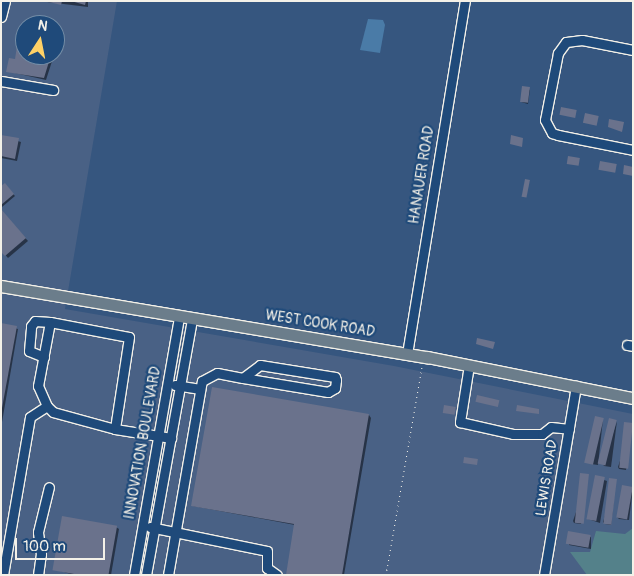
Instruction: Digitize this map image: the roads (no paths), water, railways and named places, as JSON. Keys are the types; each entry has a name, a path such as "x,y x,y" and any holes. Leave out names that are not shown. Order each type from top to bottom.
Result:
{"main road":[{"name":"WEST COOK ROAD","path":"1,286 423,356 633,398"}],"street":[{"path":"1,17 5,1"},
{"name":"HANAUER ROAD","path":"406,354 465,1"},
{"path":"633,50 582,40 566,42 558,53 546,112 547,128 558,135 633,150"},
{"path":"1,82 53,90"},
{"name":"INNOVATION BOULEVARD","path":"134,575 179,316"},
{"name":"INNOVATION BOULEVARD","path":"146,575 156,528 192,318"},
{"path":"44,357 29,351 31,326 35,321 50,322 129,337 115,429"},
{"path":"50,322 38,386 47,406 53,412 115,429 171,438"},
{"path":"168,575 199,389 209,375 243,378 328,392 335,388 336,380 335,377 260,365 243,378"},
{"path":"469,365 460,422 513,434 542,434 551,427 569,429"},
{"path":"168,384 199,389"},
{"name":"LEWIS ROAD","path":"544,575 576,386"},
{"path":"3,575 30,416 47,406"},
{"path":"38,575 41,554 38,532 49,487"},
{"path":"142,526 267,551 267,568 277,575"}]}
